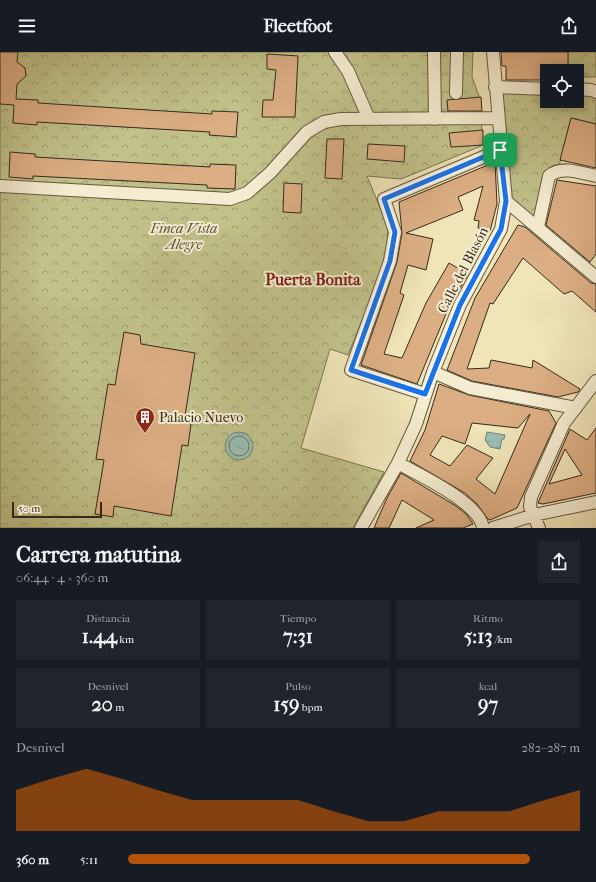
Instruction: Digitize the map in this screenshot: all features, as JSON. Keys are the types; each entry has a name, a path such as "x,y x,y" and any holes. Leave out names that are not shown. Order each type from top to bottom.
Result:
{"street":[{"path":"335,52 348,71 369,119"},
{"path":"434,52 435,119"},
{"path":"456,93 457,52"},
{"name":"Calle del Blasón","path":"361,528 398,463 416,424 432,372 460,305 501,229 506,201 500,150 493,52"},
{"path":"495,88 540,89"},
{"path":"584,90 596,92"},
{"path":"0,186 230,199 247,193 270,173 307,132 324,122 341,119 498,118"},
{"path":"425,394 351,370 390,261 395,232 384,199 500,150"},
{"path":"538,227 550,176 554,172 565,170 596,176"},
{"path":"506,201 596,277"},
{"path":"432,372 470,388 576,408"},
{"path":"538,528 530,507 531,496 564,423 596,381"},
{"path":"398,463 460,498 482,521 483,528"},
{"path":"493,528 534,515 596,502"}],"green space":[{"name":"Finca Vista Alegre","path":"0,52 473,52 472,77 479,96 483,142 481,146 401,179 367,176 388,227 387,259 348,355 330,349 301,448 384,472 353,528 0,528"},
{"path":"568,52 596,52 596,77 584,77 584,64 568,64"},
{"path":"495,87 540,89 540,108 584,108 584,90 596,92 596,124 571,118 559,166 546,170 536,219 509,197"}],"water":[{"path":"239,432 249,436 253,446 249,456 239,460 229,456 225,446 229,436"},
{"path":"487,432 505,435 504,439 502,439 500,449 490,447 485,440"}],"building":[{"path":"0,52 18,52 17,62 25,68 26,76 17,84 16,99 38,100 38,103 212,114 212,111 238,112 236,137 209,135 210,132 37,122 37,125 13,123 14,105 0,104"},
{"path":"501,52 568,52 568,64 540,64 540,80 506,80 506,66 502,66"},
{"path":"267,54 298,56 295,117 262,117 263,100 273,100 276,70 267,69"},
{"path":"481,97 482,111 448,111 447,100"},
{"path":"571,118 596,124 596,168 560,160"},
{"path":"483,130 483,145 451,147 449,133"},
{"path":"327,139 344,139 342,179 325,178"},
{"path":"368,144 405,146 404,162 367,159"},
{"path":"10,152 35,154 35,157 210,167 210,164 236,165 235,189 207,188 207,185 33,176 33,179 9,177"},
{"path":"495,162 497,204 490,231 478,228 479,221 474,220 483,186 458,197 463,210 406,233 433,239 426,270 408,265 400,293 404,295 384,354 402,358 426,303 449,263 468,274 448,309 417,384 361,365 397,262 402,233 399,202"},
{"path":"557,180 596,186 596,254 590,262 546,225"},
{"path":"284,183 302,184 301,213 283,212"},
{"path":"518,225 525,227 591,283 596,284 596,312 572,291 564,294 523,258 493,304 490,303 467,369 489,368 491,360 532,368 533,360 580,389 578,392 558,397 472,381 447,370 475,298"},
{"name":"Palacio Nuevo","path":"124,332 140,335 141,344 195,353 184,422 191,424 188,446 182,445 171,516 114,506 113,517 95,514 104,460 96,459 108,384 115,385"},
{"path":"439,384 469,395 549,411 556,423 517,508 490,520 477,504 465,493 410,461 425,430","holes":["530,414 495,494 476,479 493,458 467,445 450,466 430,455 442,436 465,444 472,423 518,428"]},
{"path":"596,428 596,493 543,504 538,503 570,429 587,440","holes":["565,449 582,475 549,484"]},
{"path":"401,473 456,506 466,514 473,524 463,528 416,528 434,520 402,500 389,528 374,528 387,498"}],"place":[{"name":"Palacio Nuevo","path":"145,434"}],"district":[{"name":"Puerta Bonita","path":"313,279"}],"route":[{"path":"500,150 506,201 501,229 473,284 460,305 432,372 425,394 351,370 390,261 395,232 384,199 500,150"}]}
